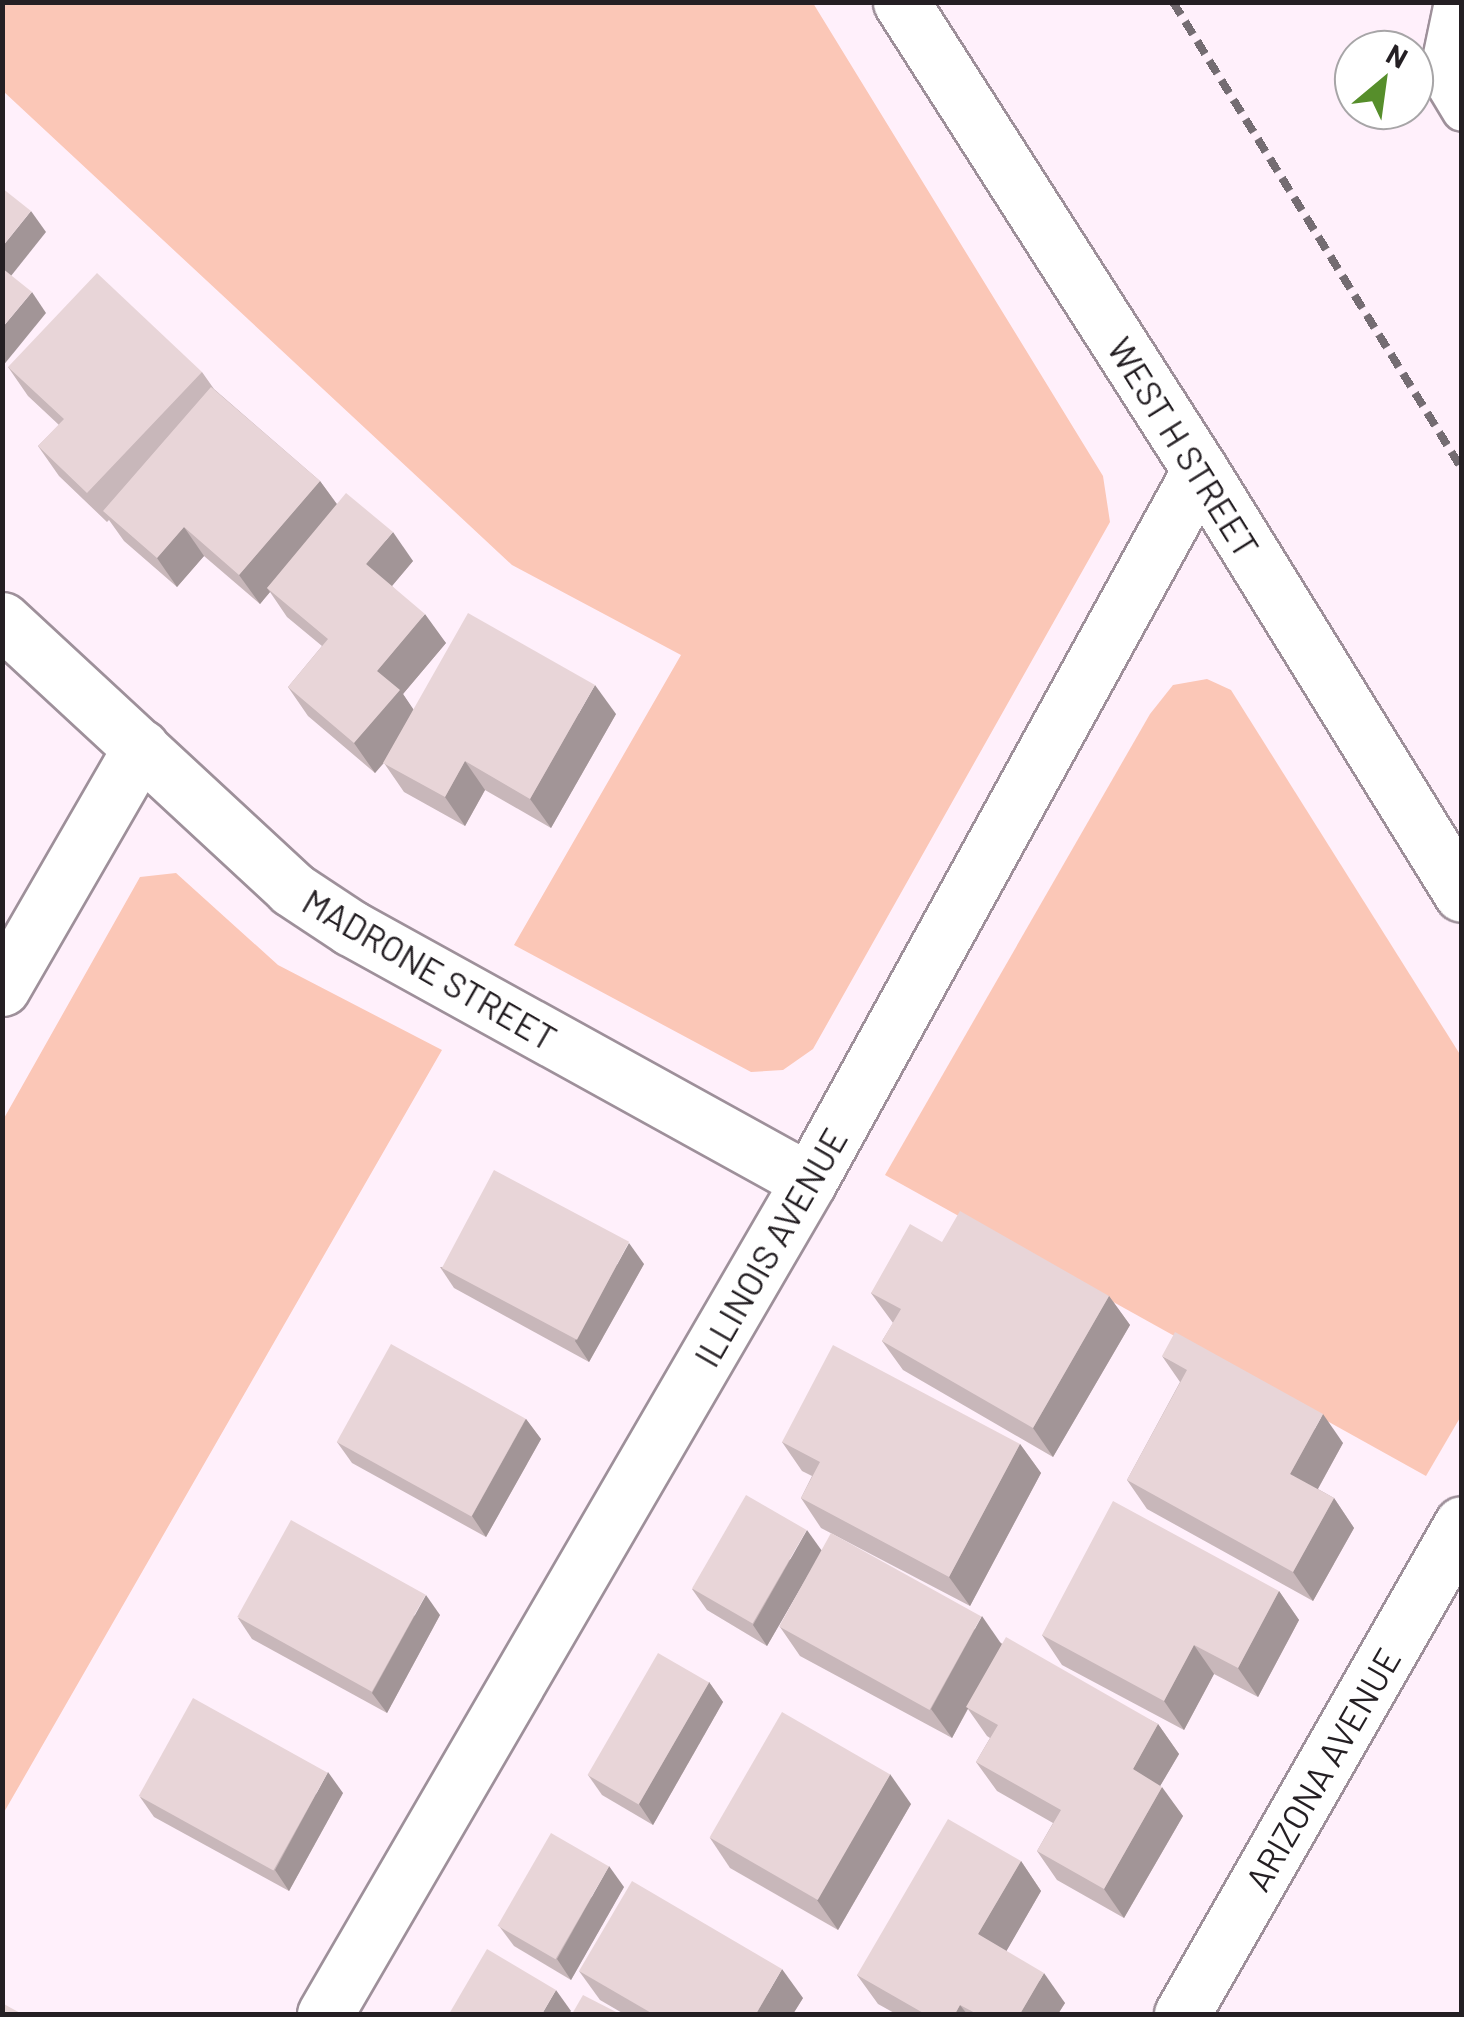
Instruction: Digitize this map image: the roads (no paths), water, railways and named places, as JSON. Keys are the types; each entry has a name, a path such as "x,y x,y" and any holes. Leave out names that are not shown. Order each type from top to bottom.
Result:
{"street":[{"name":"WEST H STREET","path":"901,2 1200,470 1462,894"},
{"name":"ILLINOIS AVENUE","path":"325,2014 809,1181 1200,470"},
{"name":"MADRONE STREET","path":"2,620 292,889 351,928 809,1181"},
{"path":"2,988 141,747"},
{"name":"ARIZONA AVENUE","path":"1182,2014 1462,1524"}],"lane":[{"path":"1454,2 1439,74 1462,112"}],"railway":[{"path":"1173,2 1462,469"}]}
